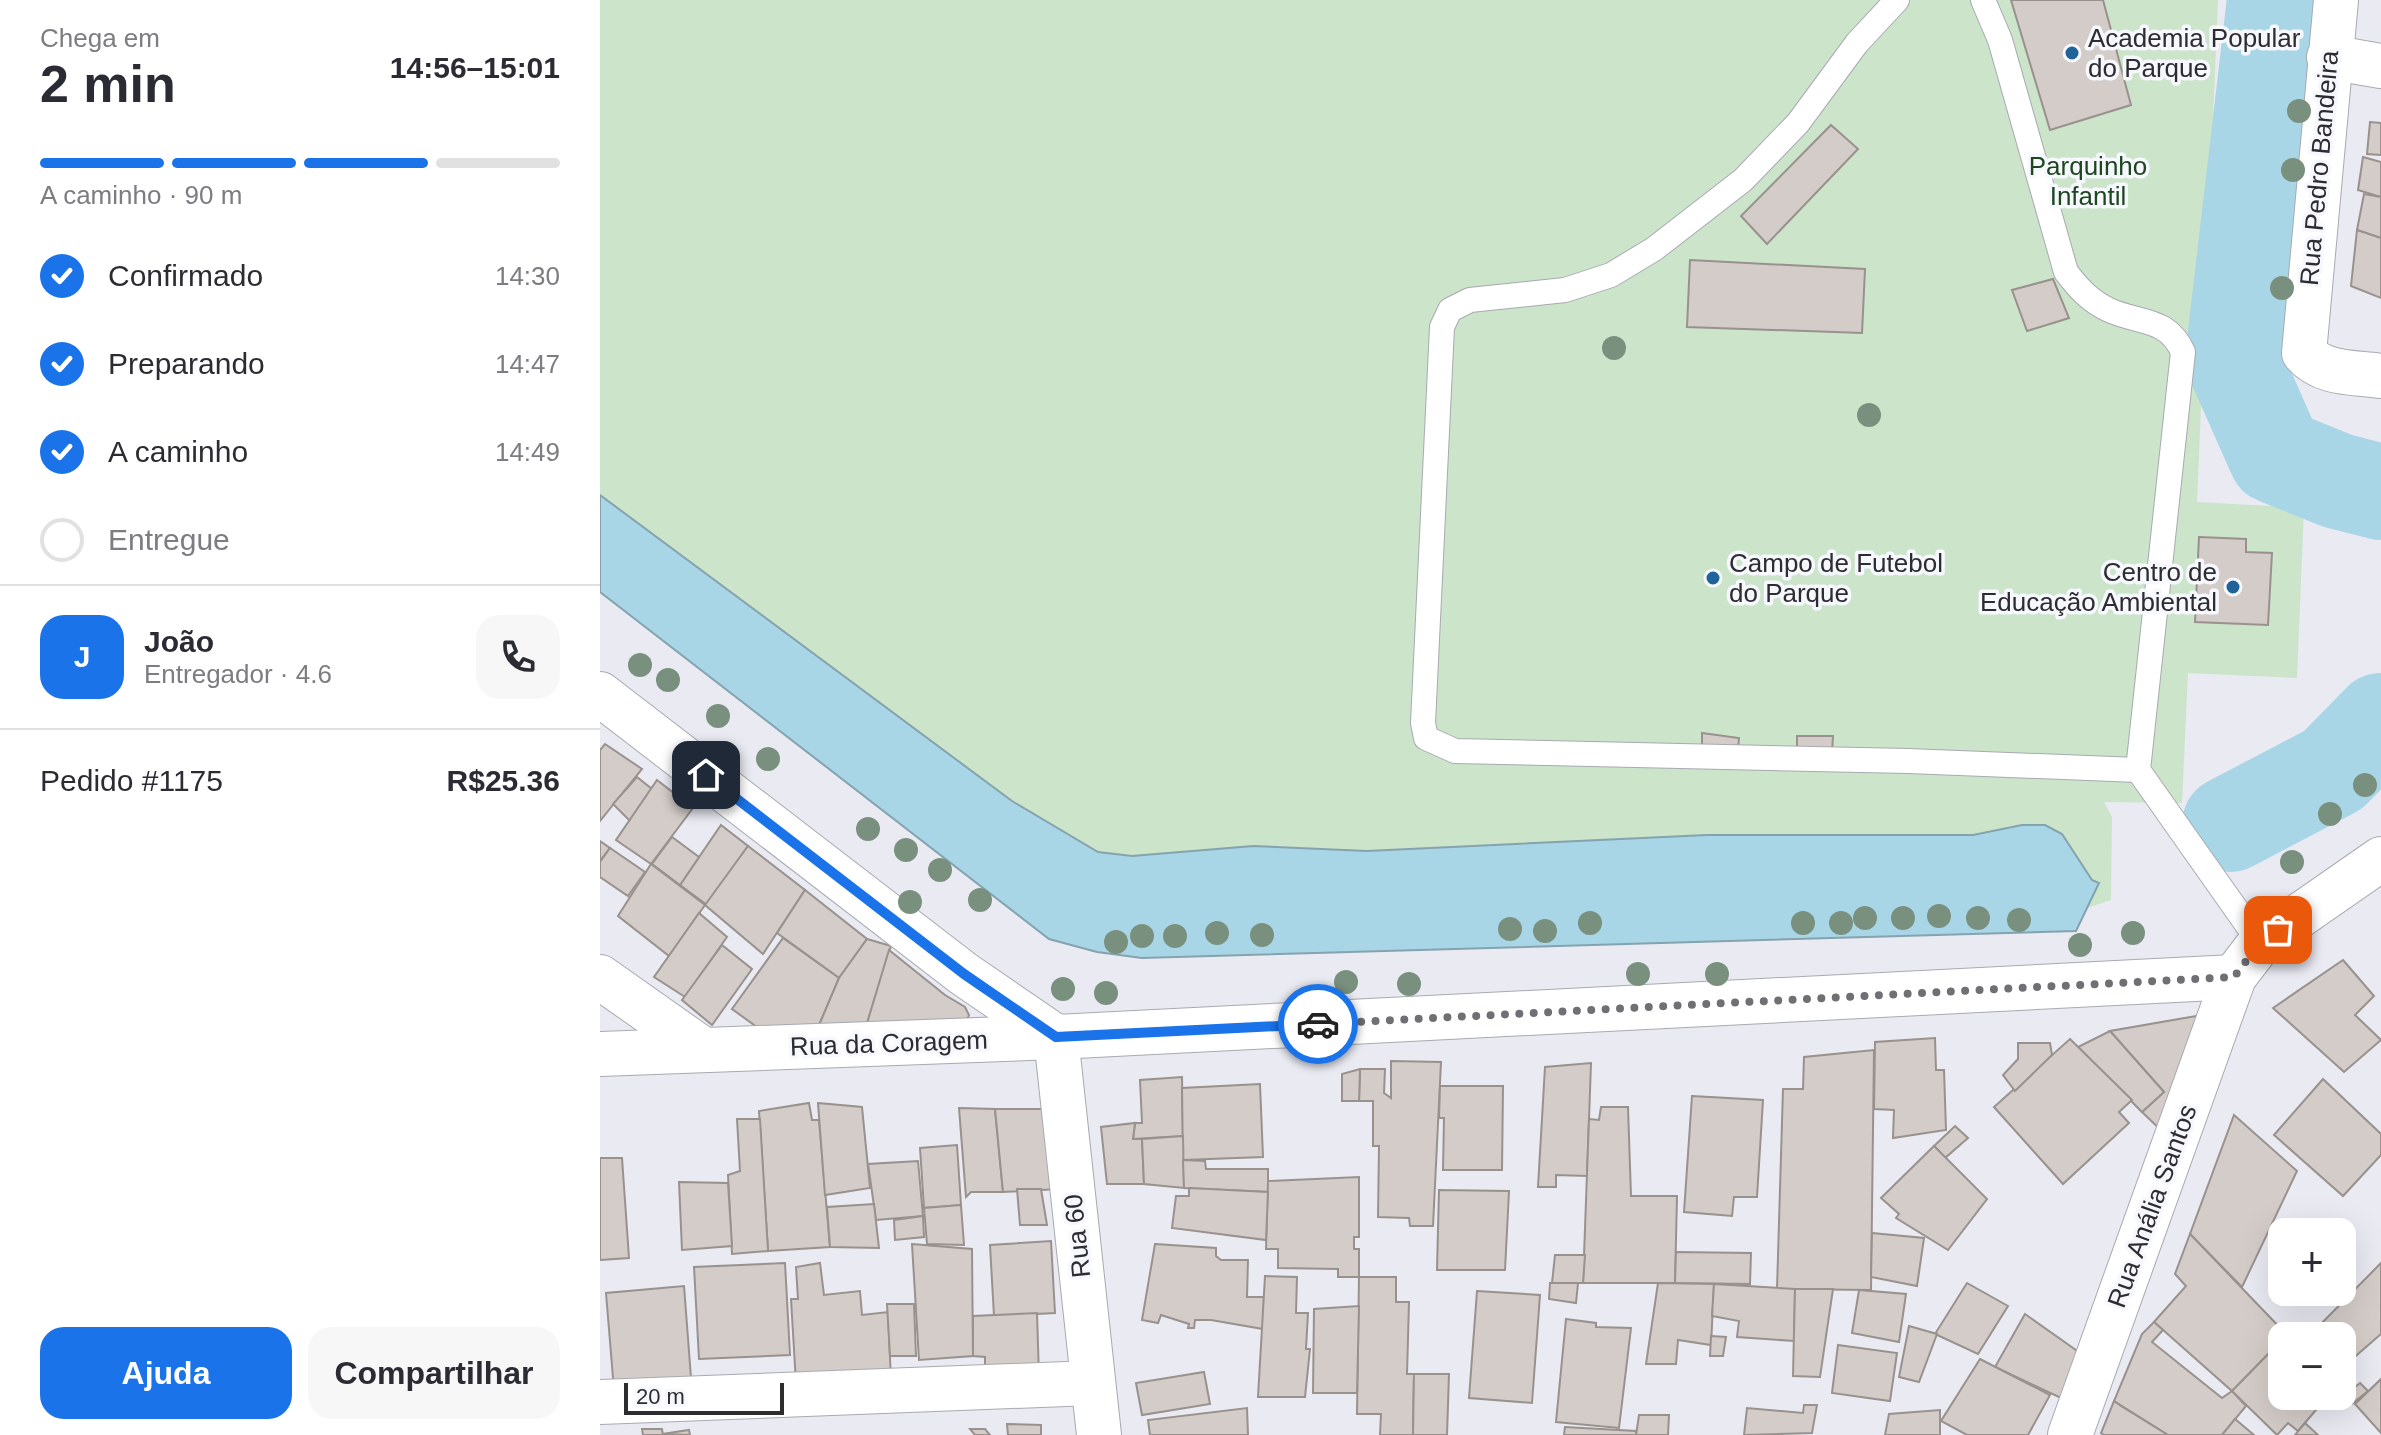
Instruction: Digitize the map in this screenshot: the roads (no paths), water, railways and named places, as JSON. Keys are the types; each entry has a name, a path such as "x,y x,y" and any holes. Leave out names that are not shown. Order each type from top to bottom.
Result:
{"street":[{"name":"Rua Pedro Bandeira","path":"2336,0 2303,337 2304,353 2314,364 2381,376"},
{"path":"2329,57 2381,66"},
{"path":"600,694 964,974 1056,1037"},
{"path":"2247,960 2381,859"},
{"name":"Rua da Coragem","path":"600,1054 1056,1037 2247,960"},
{"name":"Rua Anália Santos","path":"2070,1435 2247,960"},
{"path":"600,977 702,1049"},
{"name":"Rua 60","path":"1056,1037 1099,1435"},
{"path":"600,1402 1092,1383"}],"lane":[{"path":"1897,0 1848,55 1798,123 1754,169 1654,249 1611,275 1565,290 1470,300 1450,310 1442,327 1423,723 1426,738 1455,751 1908,761 2138,770"},
{"path":"1983,0 2000,40 2066,272 2083,295 2111,310 2162,326 2176,336 2183,352 2138,770 2247,960"}],"water":[{"path":"600,495 1012,801 1098,852 1132,856 1253,846 1367,851 1707,835 1973,835 2022,825 2045,825 2062,834 2092,880 2099,883 2076,931 1142,958 1097,952 1049,939 600,592"}],"waterway":[{"path":"2275,0 2233,359 2276,456 2338,481 2381,492"},
{"path":"2230,824 2333,770 2381,721"}],"place":[{"name":"Academia Popular do Parque","path":"2072,53"},
{"name":"Campo de Futebol do Parque","path":"1713,578"},
{"name":"Centro de Educação Ambiental","path":"2233,587"}],"park label":[{"name":"Parquinho Infantil","path":"2088,181"}]}
